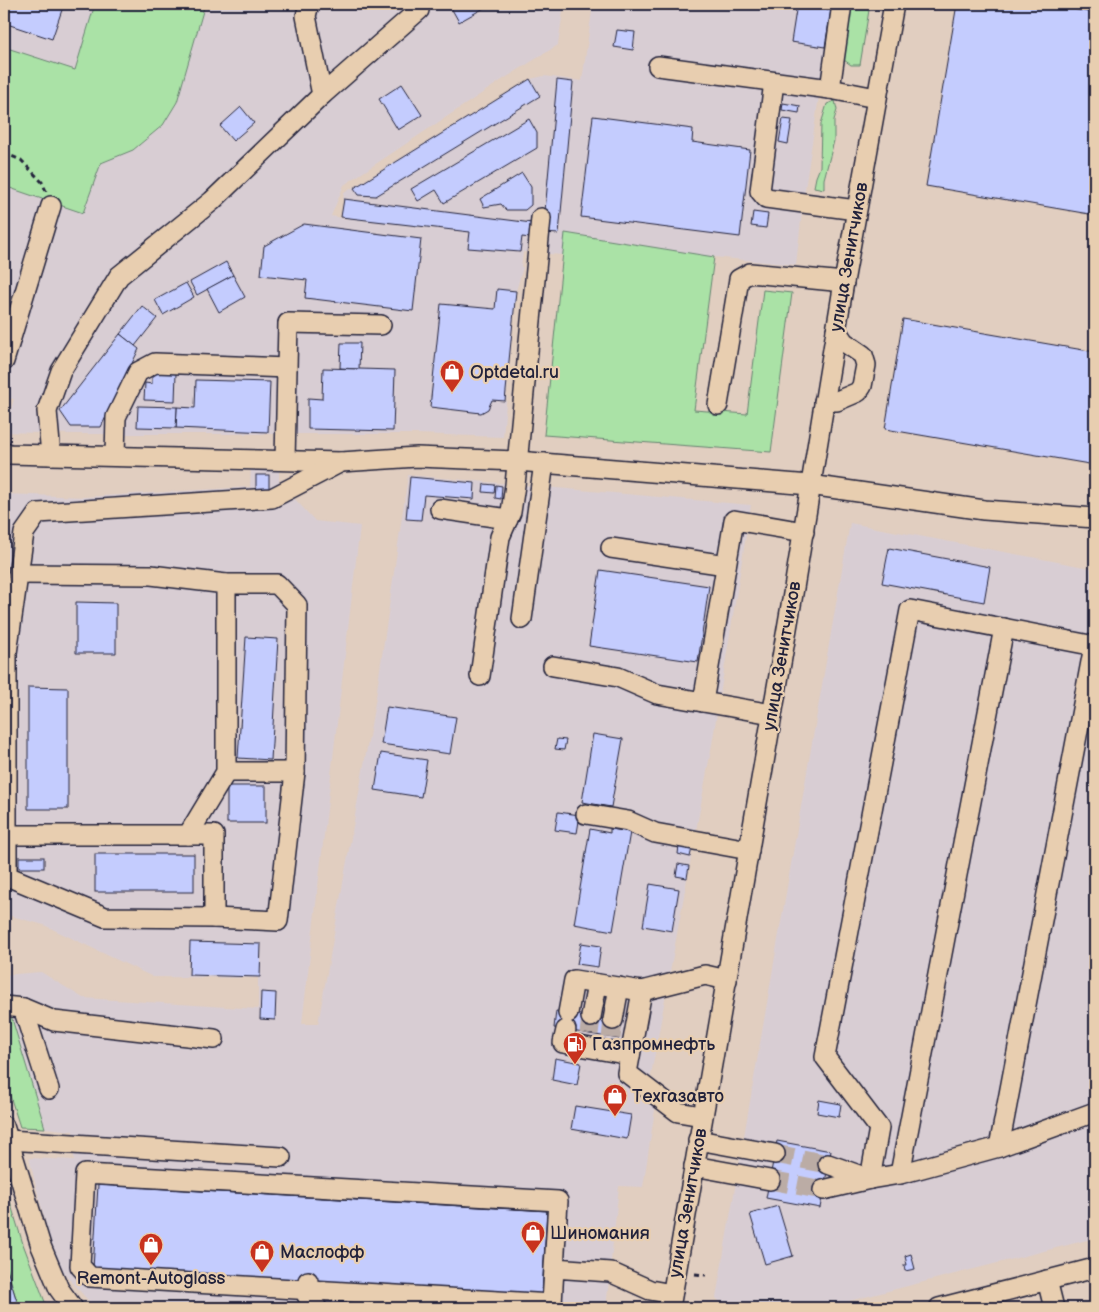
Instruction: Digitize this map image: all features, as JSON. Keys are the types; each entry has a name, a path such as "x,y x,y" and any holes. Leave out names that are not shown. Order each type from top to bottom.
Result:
{"street":[{"path":"309,4 306,16 322,95"},
{"path":"51,455 47,411 60,370 119,276 212,201 322,95 419,10 419,4"},
{"path":"830,89 842,4"},
{"name":"улица Зенитчиков","path":"673,1303 702,1116 804,532 810,485 856,210 894,4"},
{"path":"658,66 830,89 876,98"},
{"path":"774,82 760,191 766,198 856,210"},
{"path":"4,361 51,206"},
{"path":"480,676 500,537 511,512 541,218"},
{"path":"718,406 739,279 750,272 844,282"},
{"path":"285,460 288,323 381,325"},
{"path":"824,401 843,400 858,392 862,386 866,365 863,355 844,342 836,330"},
{"path":"115,456 116,417 138,372 155,363 287,368"},
{"path":"4,451 8,454 341,462 417,457 517,461 810,485 984,510 1095,518"},
{"path":"18,574 151,574 226,584 277,584 297,605 296,772 278,921 214,918 105,917 7,876 7,652 18,574 24,533 38,512 272,498 341,462"},
{"path":"522,619 544,463"},
{"path":"440,509 508,519"},
{"path":"703,702 734,520 804,532"},
{"path":"611,548 726,565"},
{"path":"188,835 226,772 226,584"},
{"path":"870,1178 880,1128 825,1057 910,610 1095,646 998,1148"},
{"path":"900,1174 1004,628"},
{"path":"553,666 618,677 657,694 772,714"},
{"path":"226,772 296,772"},
{"path":"586,814 628,822 655,833 749,850"},
{"path":"7,835 214,835 214,918"},
{"path":"630,1055 611,1036 589,1033 564,1044 574,980 642,991 705,975 727,980"},
{"path":"589,1033 597,984"},
{"path":"611,1036 619,987"},
{"path":"642,991 627,1073 678,1112 702,1116"},
{"path":"4,1006 23,1008 54,1021 214,1039"},
{"path":"23,1008 49,1089"},
{"path":"824,1190 870,1178 900,1174 998,1148 1095,1112"},
{"path":"73,1308 59,1289 41,1246 6,1133 281,1157"},
{"path":"698,1140 774,1154"},
{"path":"828,1164 870,1178"},
{"path":"694,1166 770,1180"},
{"path":"85,1174 558,1201 552,1304 308,1285 90,1277 80,1266 85,1174"},
{"path":"554,1268 610,1272 650,1290 673,1303"},
{"path":"939,1308 1095,1268"},
{"path":"1047,1280 1054,1308"},
{"path":"308,1285 307,1296 317,1308 329,1297 330,1286"}],"path":[{"path":"4,153 21,160 42,182 51,206"},
{"path":"695,1274 706,1275"}],"shaded area":[{"path":"4,4 95,4 75,70 4,47"},
{"path":"205,4 564,4 558,45 344,185 331,216 348,219 341,217 344,193 530,79 544,76 582,81 593,4 851,4 846,37 828,36 803,203 796,265 714,257 565,233 563,255 523,252 521,267 523,267 516,291 503,437 417,434 73,434 4,432 14,399 4,398 4,186 83,213 101,163 133,150 163,125 177,102"},
{"path":"251,467 279,468 279,483 284,500 294,498 315,521 360,526 302,1024 318,1024 376,697 408,475 751,505 712,744 646,1102 656,1103 643,1187 619,1186 606,1308 469,1308 347,1303 346,1308 95,1308 62,1271 53,1253 29,1158 74,1160 73,1131 45,1128 4,991 4,975 41,972 83,998 258,1009 258,978 153,977 44,925 4,914 4,494 85,497 250,487"},
{"path":"850,523 1095,569 1095,1238 822,1308 726,1308 716,1298"}],"green space":[{"path":"95,4 205,4 177,102 163,125 133,150 101,163 83,213 4,186 4,47 75,70"},
{"path":"852,7 869,10 860,65 851,65 844,60"},
{"path":"835,101 837,110 834,120 834,141 824,179 824,189 814,187 820,167 821,124 827,104"},
{"path":"565,233 714,257 694,410 747,414 763,290 792,293 771,452 544,435"},
{"path":"4,1012 10,1012 45,1128 20,1127 4,1077"},
{"path":"4,1182 23,1244 45,1302 43,1308 19,1308 4,1260"}],"building":[{"path":"4,4 64,4 52,39 4,23"},
{"path":"449,4 482,4 484,8 459,22"},
{"path":"797,4 831,10 825,47 791,42"},
{"path":"957,4 1044,4 1095,13 1095,215 926,186"},
{"path":"617,30 635,32 633,50 614,47"},
{"path":"530,79 540,96 376,196 359,195 354,188"},
{"path":"557,80 573,82 559,234 543,233"},
{"path":"402,84 422,115 398,130 379,99"},
{"path":"783,103 800,106 799,113 782,110"},
{"path":"241,107 254,123 233,141 220,126"},
{"path":"593,116 693,129 692,142 750,150 740,237 581,217"},
{"path":"529,119 537,133 537,148 444,203 436,190 418,201 411,189"},
{"path":"783,119 792,120 788,144 779,142"},
{"path":"522,173 531,187 531,205 525,210 506,210 501,204 484,207 480,199"},
{"path":"344,199 532,223 530,238 522,237 520,252 468,248 470,232 341,217"},
{"path":"753,212 768,214 766,228 751,226"},
{"path":"304,224 421,239 413,311 305,298 307,280 261,275 264,246"},
{"path":"226,262 233,275 197,295 190,282"},
{"path":"233,275 245,297 219,312 207,289"},
{"path":"186,283 194,297 163,315 155,300"},
{"path":"497,289 516,291 505,401 492,400 488,409 481,413 430,407 441,304 495,309"},
{"path":"142,306 157,318 135,346 120,334"},
{"path":"903,319 1095,352 1095,465 885,429"},
{"path":"120,334 139,349 101,427 71,427 60,411"},
{"path":"341,343 360,343 359,369 340,368"},
{"path":"323,368 395,370 393,431 308,429 308,398 322,399"},
{"path":"152,372 176,373 175,401 144,400 145,383 152,384"},
{"path":"196,380 270,382 268,432 176,428 177,407 195,408"},
{"path":"138,406 177,407 176,428 137,427"},
{"path":"256,475 269,475 269,492 256,492"},
{"path":"410,477 475,483 474,499 424,495 421,520 406,519"},
{"path":"484,484 495,485 494,493 483,492"},
{"path":"496,485 502,486 501,499 495,498"},
{"path":"889,548 990,567 984,602 882,583"},
{"path":"600,570 709,586 698,662 589,646"},
{"path":"76,602 116,603 116,653 76,653"},
{"path":"246,637 278,639 271,760 238,758"},
{"path":"28,687 68,688 68,809 28,809"},
{"path":"387,707 456,717 450,754 381,744"},
{"path":"593,734 623,739 611,807 582,802"},
{"path":"557,739 566,740 564,750 555,749"},
{"path":"381,753 427,760 421,797 375,790"},
{"path":"227,786 266,786 266,823 227,823"},
{"path":"558,812 580,815 577,833 555,830"},
{"path":"590,829 610,833 610,829 630,832 613,931 574,924"},
{"path":"679,846 692,848 690,857 678,854"},
{"path":"95,854 194,854 194,892 95,892"},
{"path":"19,857 44,857 44,868 19,868"},
{"path":"678,864 689,866 687,878 676,876"},
{"path":"650,884 679,889 672,931 643,926"},
{"path":"190,942 261,944 260,977 189,975"},
{"path":"581,943 601,946 598,967 577,964"},
{"path":"261,992 276,993 275,1020 260,1019"},
{"path":"556,1011 622,1022 619,1039 554,1028"},
{"path":"555,1058 581,1063 577,1085 552,1080"},
{"path":"819,1100 841,1104 839,1117 817,1113"},
{"path":"575,1106 631,1115 627,1139 571,1129"},
{"path":"777,1141 831,1151 820,1208 766,1198"},
{"path":"98,1185 547,1211 542,1294 93,1269"},
{"path":"778,1206 793,1256 765,1264 750,1214"},
{"path":"911,1254 915,1269 905,1271 904,1265 907,1265 905,1256"},
{"path":"4,1260 19,1308 4,1308"}],"tunnel":[{"path":"589,1034 591,1017"},
{"path":"611,1038 613,1020"},
{"path":"775,1154 828,1164"},
{"path":"770,1180 823,1190"}],"place":[{"name":"Optdetal.ru","path":"452,393"},
{"name":"Газпромнефть","path":"575,1065"},
{"name":"Техгазавто","path":"615,1117"},
{"name":"Шиномания","path":"533,1254"},
{"name":"Remont-Autoglass","path":"151,1266"},
{"name":"Маслофф","path":"262,1273"}]}
